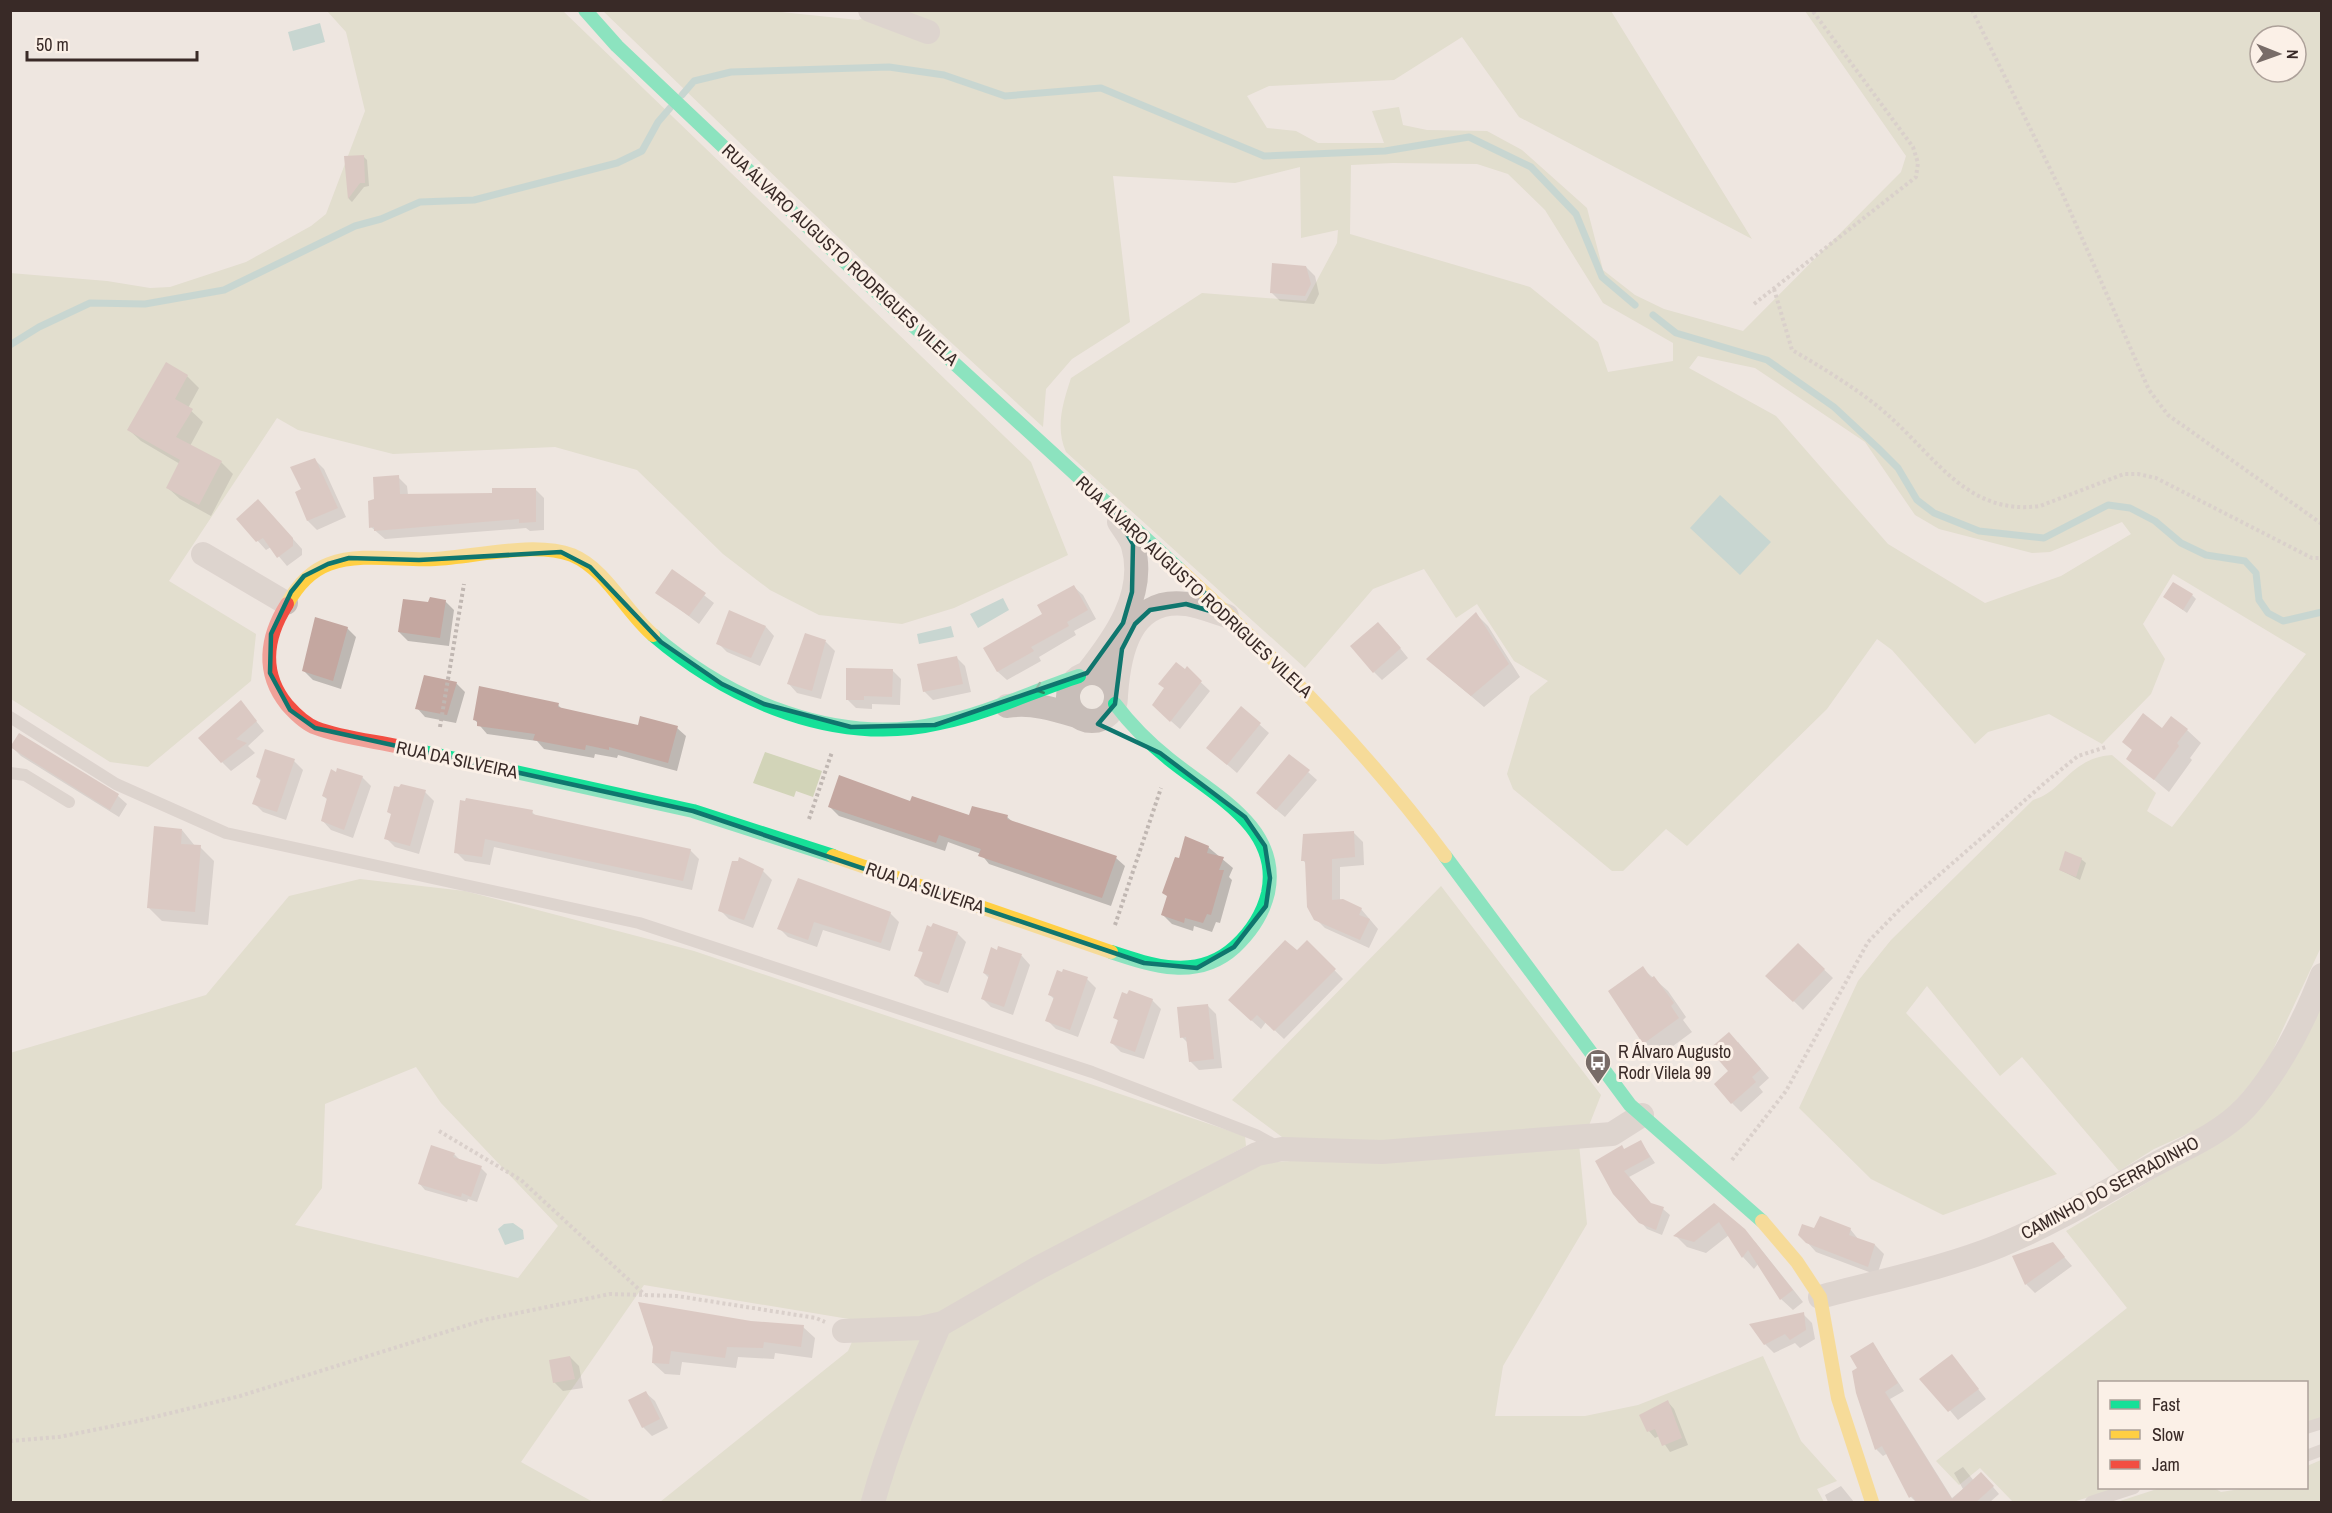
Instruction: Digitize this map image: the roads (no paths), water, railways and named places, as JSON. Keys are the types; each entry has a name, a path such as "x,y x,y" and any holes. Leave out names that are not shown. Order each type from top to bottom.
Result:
{"street":[{"name":"RUA ÁLVARO AUGUSTO RODRIGUES VILELA","path":"585,10 617,46 696,118 883,298 1231,618 1367,757 1423,826 1630,1105 1717,1179 1781,1240 1820,1297 1838,1398 1872,1503"},
{"path":"870,10 928,32"},
{"path":"1111,507 1132,544 1136,561 1132,592"},
{"name":"RUA DA SILVEIRA","path":"992,708 1019,704 1053,708 1084,719 1167,758 1245,817 1255,828 1265,846 1270,862 1270,892 1266,906 1234,947 1214,961 1197,968 1162,968 693,811 315,728 302,721 290,710 270,673 268,660 271,634 286,603 304,576 328,564 349,558 418,560 537,551 571,555 590,567 639,623 661,642 722,684 793,715 841,726 906,728 935,724 992,708 1048,685 1083,675 1103,675 1110,680 1116,699 1167,758"},
{"path":"203,555 286,603"},
{"path":"1165,605 1173,598 1175,590 1171,563 1156,561 1145,563 1138,570 1123,623 1083,675 1073,682 1068,696 1069,703 1084,719 1106,717 1116,699 1122,649 1135,624 1150,610 1165,605 1186,604 1231,618"},
{"name":"CAMINHO DO SERRADINHO","path":"1820,1297 1946,1264 1997,1246 2042,1227 2212,1132 2244,1108 2275,1067 2307,1011 2322,975"},
{"path":"844,1331 940,1324 1185,1190 1257,1154 1282,1149 1346,1153 1382,1152 1612,1134 1642,1115"},
{"path":"873,1503 885,1459 940,1324"}],"lane":[{"path":"10,717 116,784 226,833 639,923 1092,1072 1256,1135 1282,1149"},
{"path":"10,773 25,775 69,802"},
{"path":"2308,1456 2322,1450"},
{"path":"2091,1503 2131,1489"}],"water":[{"path":"320,23 325,42 293,51 288,32"},
{"path":"1720,495 1771,542 1740,575 1690,528"},
{"path":"1003,598 1009,610 978,628 970,614"},
{"path":"951,626 954,637 919,644 917,634"},
{"path":"513,1223 523,1230 524,1239 505,1245 498,1229 504,1224"}],"waterway":[{"path":"682,95 694,81 731,72 889,67 944,75 1005,96 1101,88 1264,156 1385,151 1469,137 1531,167 1576,214 1602,277 1635,305"},
{"path":"10,345 39,327 90,303 145,304 224,290 355,226 381,219 420,202 474,200 617,163 642,151 658,122 670,108"},
{"path":"1653,315 1676,333 1767,360 1834,407 1898,468 1917,500 1934,513 1979,531 2044,538 2108,505 2130,508 2155,521 2181,543 2206,555 2245,561 2256,573 2259,600 2268,613 2283,621 2322,612"}],"place":[{"name":"R Álvaro Augusto Rodr Vilela 99","path":"1598,1085"}]}
